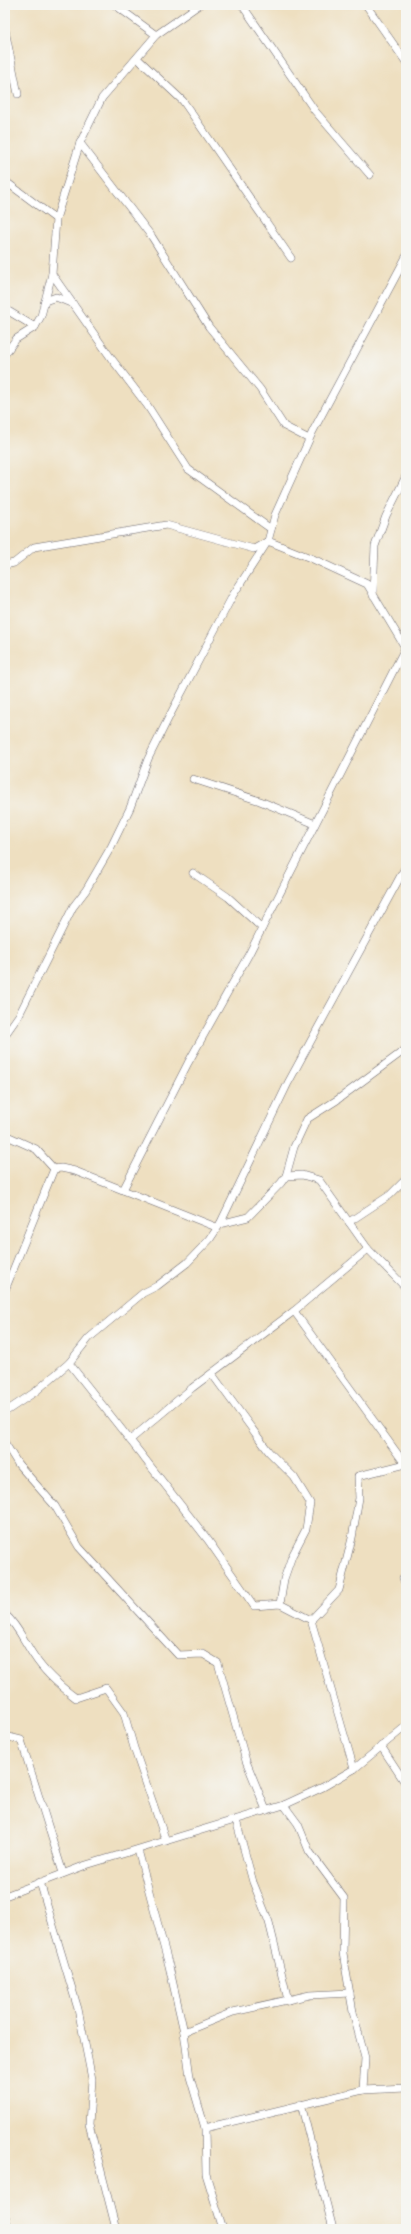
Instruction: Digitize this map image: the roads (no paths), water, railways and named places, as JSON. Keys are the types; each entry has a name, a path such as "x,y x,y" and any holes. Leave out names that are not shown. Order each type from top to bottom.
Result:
{"street":[{"path":"115,5 156,35"},
{"path":"41,316 52,274 56,219 80,143 102,98 156,35 199,5"},
{"path":"242,5 314,111 370,175"},
{"path":"366,5 406,62"},
{"path":"5,30 18,94"},
{"path":"137,58 183,101 291,258"},
{"path":"80,143 152,237 209,327 260,389 284,426 309,440"},
{"path":"5,182 56,219"},
{"path":"5,1035 19,1014 73,907 86,890 111,847 130,808 148,759 233,595 268,541 275,515 309,440 406,257"},
{"path":"52,274 73,305 148,405 188,468 271,529"},
{"path":"5,354 16,339 35,327 41,316 45,301 56,297 73,305"},
{"path":"5,309 35,327"},
{"path":"373,596 375,546 386,516 406,476"},
{"path":"5,565 14,563 34,547 166,525 254,549 268,541"},
{"path":"123,1190 184,1070 262,928 406,649 367,584 313,559 268,541"},
{"path":"193,779 260,801 315,824"},
{"path":"5,1412 35,1392 68,1363 89,1338 143,1293 157,1286 187,1263 210,1239 218,1226 288,1083 406,866"},
{"path":"193,873 228,897 262,928"},
{"path":"54,1169 61,1168 75,1171 218,1226 248,1217 286,1176 294,1147 307,1120 337,1100 406,1049"},
{"path":"5,1134 36,1149 54,1169"},
{"path":"5,1290 54,1169"},
{"path":"286,1176 302,1175 319,1180 368,1249 406,1288"},
{"path":"349,1222 390,1195 406,1180"},
{"path":"130,1440 212,1374 294,1312 368,1249"},
{"path":"294,1312 406,1464 358,1476 359,1498 353,1532 339,1590 311,1620"},
{"path":"68,1363 208,1540 254,1606 280,1604 311,1620 354,1769"},
{"path":"212,1374 269,1452 294,1477 310,1503 306,1528 292,1556 284,1579 280,1604"},
{"path":"5,1443 18,1464 55,1506 79,1547 178,1655 203,1654 218,1663 246,1761 266,1810"},
{"path":"406,1577 404,1578 406,1585"},
{"path":"5,1614 15,1623 34,1657 58,1684 76,1698 106,1688 124,1712 134,1748 166,1841"},
{"path":"5,1896 63,1873 284,1805 323,1787 354,1769 406,1726"},
{"path":"5,1736 21,1740 63,1873"},
{"path":"381,1746 406,1784"},
{"path":"284,1805 298,1824 309,1851 344,1898 343,1954 350,1993 365,2058 363,2090"},
{"path":"236,1820 253,1882 269,1922 288,2000"},
{"path":"138,1850 184,2032 190,2077 205,2128 206,2174 224,2229"},
{"path":"40,1882 78,2009 92,2079 89,2124 116,2229"},
{"path":"184,2032 233,2012 310,1995 350,1993"},
{"path":"205,2128 363,2090 406,2088"},
{"path":"301,2104 333,2229"},
{"path":"5,2216 8,2229"}]}
